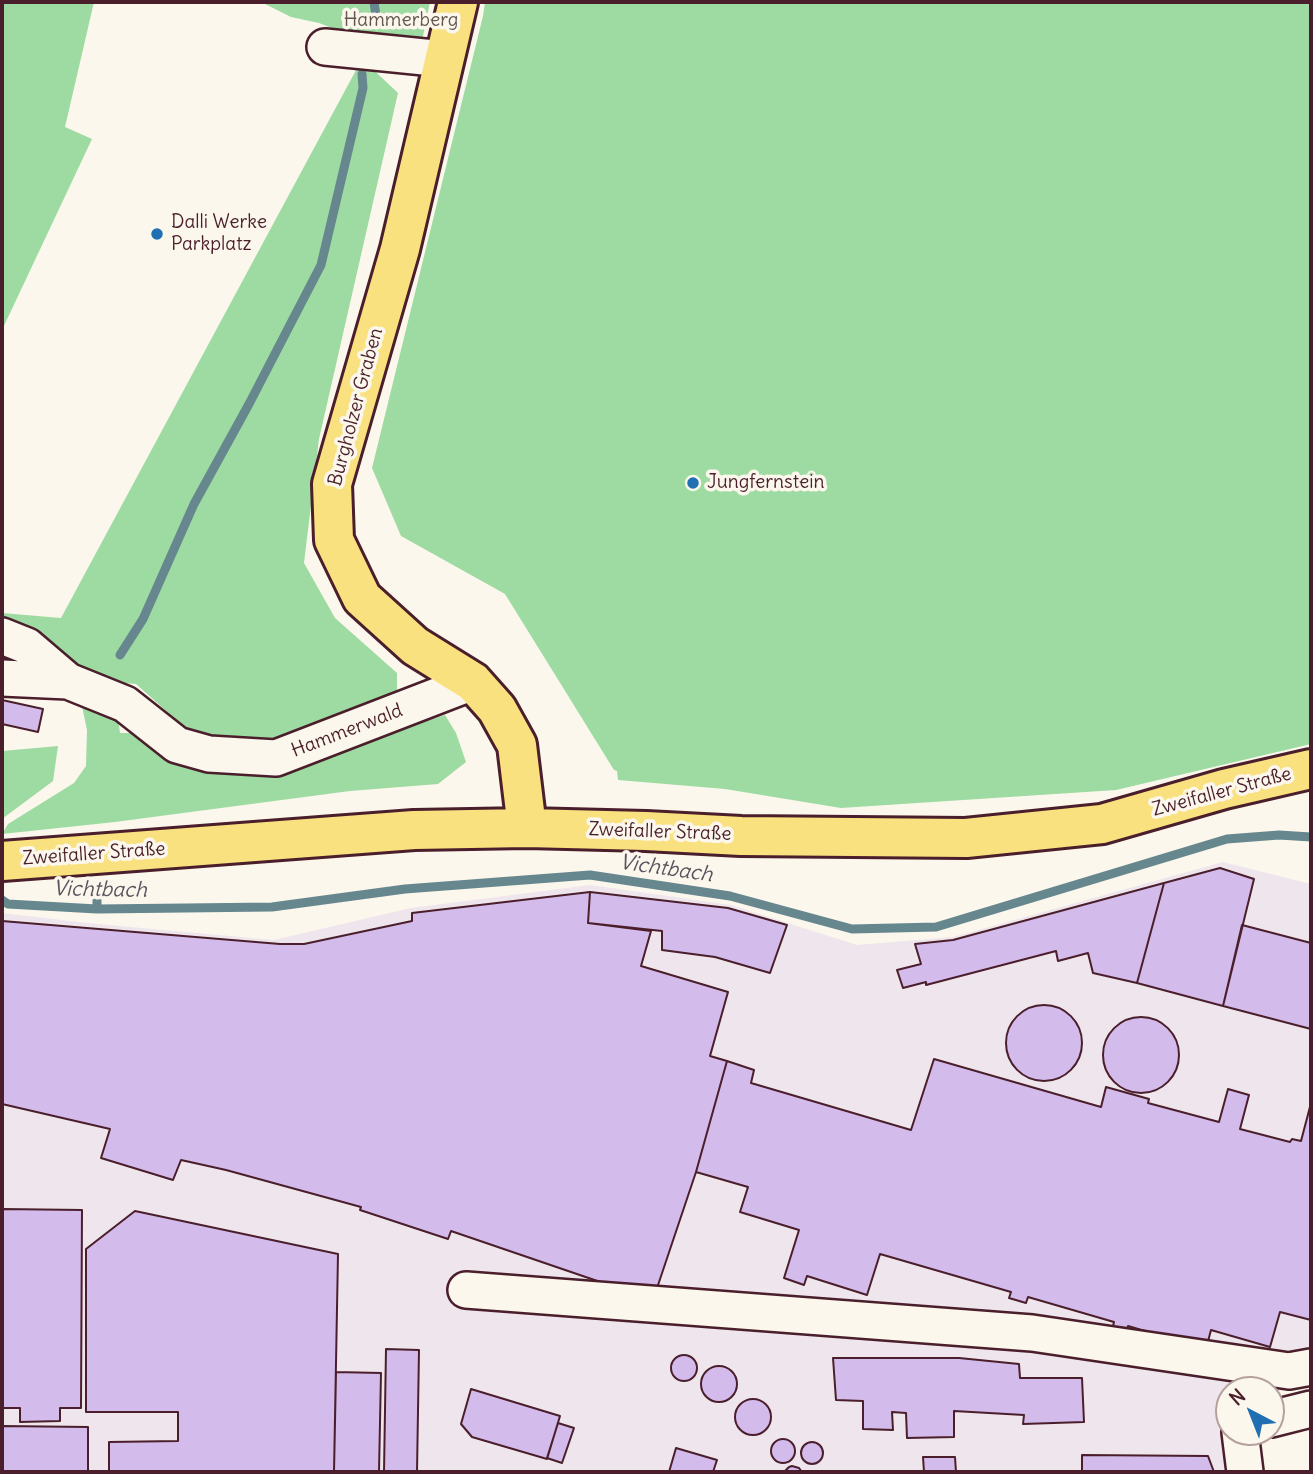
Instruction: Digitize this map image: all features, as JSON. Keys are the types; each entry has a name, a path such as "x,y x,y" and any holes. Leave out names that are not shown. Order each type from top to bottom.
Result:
{"main road":[{"name":"Burgholzer Graben","path":"458,2 400,249 332,484 334,540 362,598 415,646 473,682 497,709 517,745 527,828"},
{"name":"Zweifaller Straße","path":"2,861 414,830 527,828 741,836 966,838 1102,824 1224,789 1311,769"}],"street":[{"path":"325,47 444,59"},
{"name":"Hammerwald","path":"2,636 27,646 68,681 125,704 177,745 209,754 276,758 473,682"},
{"name":"Hammerwald","path":"2,678 68,681"},
{"path":"466,1290 1032,1333 1289,1371 1311,1367"},
{"path":"1285,1416 1311,1409"},
{"path":"1242,1446 1245,1472"}],"shaded area":[{"path":"1223,862 1311,884 1311,1384 1285,1390 1285,1376 1215,1376 1215,1446 1239,1446 1227,1472 2,1472 2,913 274,940 411,908 590,885 731,905 857,945 953,937"}],"green space":[{"path":"2,2 94,2 65,127 92,139 2,330"},
{"name":"Hammerberg","path":"261,2 430,2 421,46 371,43 319,23 291,17"},
{"path":"485,2 1311,2 1311,744 1116,790 841,808 725,789 618,780 617,771 505,594 401,536 372,468"},
{"path":"362,59 398,93 319,439 304,563 335,618 397,673 397,696 272,743 191,733 136,684 2,673 2,613 61,618"},
{"path":"79,692 118,718 120,733 137,733 280,769 445,715 456,733 466,762 438,784 350,791 2,834 8,824 74,783 86,766 87,730"},
{"path":"58,746 53,781 2,819 2,751"}],"building":[{"path":"2,700 43,709 38,732 2,724"},
{"path":"1220,868 1254,879 1223,1006 1137,983 1164,883"},
{"path":"1164,883 1137,983 1093,973 1088,953 1058,961 1056,951 926,985 926,982 903,988 897,970 921,964 915,944 953,940"},
{"path":"590,892 588,923 651,931 641,966 728,992 710,1056 727,1061 696,1172 653,1300 451,1231 448,1239 360,1210 361,1207 226,1170 181,1160 173,1180 101,1158 110,1129 2,1104 2,921 304,944 412,921 412,913"},
{"path":"590,892 728,908 787,925 770,973 715,957 662,950 662,931 588,923"},
{"path":"1242,925 1311,943 1311,1029 1223,1006"},
{"path":"1044,1005 1059,1008 1071,1016 1079,1028 1082,1043 1079,1058 1071,1070 1059,1078 1044,1081 1029,1078 1017,1070 1009,1058 1006,1043 1009,1028 1017,1016 1029,1008"},
{"path":"1134,1017 1148,1017 1162,1023 1173,1034 1177,1040 1177,1070 1168,1082 1156,1091 1134,1093 1120,1087 1109,1076 1103,1062 1103,1048 1109,1034 1120,1023"},
{"path":"934,1059 1101,1107 1106,1087 1149,1099 1148,1103 1219,1122 1228,1089 1249,1095 1240,1129 1290,1142 1292,1139 1301,1141 1311,1103 1311,1320 1280,1312 1270,1347 1211,1330 1206,1349 1128,1326 1121,1345 1109,1342 1114,1322 1028,1297 1026,1303 1009,1298 1011,1292 880,1254 867,1295 807,1276 804,1285 784,1278 799,1230 740,1212 748,1187 696,1172 727,1061 754,1070 751,1083 911,1130"},
{"path":"2,1209 82,1210 81,1408 60,1408 60,1421 20,1422 20,1408 2,1408"},
{"path":"135,1211 338,1254 334,1472 109,1472 109,1442 178,1441 178,1412 86,1412 86,1249"},
{"path":"386,1349 419,1350 417,1472 384,1472"},
{"path":"684,1355 693,1359 697,1368 693,1377 684,1381 675,1377 671,1368 675,1359"},
{"path":"833,1358 959,1358 1019,1364 1020,1378 1082,1378 1084,1422 1023,1424 1024,1415 954,1411 954,1437 907,1438 906,1413 892,1412 893,1430 863,1429 863,1401 836,1400"},
{"path":"719,1366 731,1372 737,1384 731,1396 719,1402 707,1396 701,1384 707,1372"},
{"path":"336,1372 381,1373 379,1472 334,1472"},
{"path":"471,1389 560,1416 547,1459 472,1437 461,1424"},
{"path":"753,1399 766,1404 771,1417 766,1430 753,1435 740,1430 735,1417 740,1404"},
{"path":"558,1423 574,1428 562,1463 547,1458"},
{"path":"2,1426 88,1427 88,1472 2,1472"},
{"path":"783,1439 791,1443 795,1451 791,1459 783,1463 775,1459 771,1451 775,1443"},
{"path":"812,1442 820,1445 823,1453 820,1461 812,1464 804,1461 801,1453 804,1445"},
{"path":"676,1448 717,1460 713,1472 669,1472"},
{"path":"1082,1455 1208,1456 1214,1472 1082,1472"},
{"path":"923,1457 955,1457 956,1472 924,1472"},
{"path":"792,1466 799,1468 802,1472 784,1472"}],"waterway":[{"path":"374,2 376,16"},
{"path":"120,655 143,619 194,504 321,265 363,88 362,74"},
{"name":"Vichtbach","path":"2,900 8,904 97,909 272,907 405,889 590,875 730,896 852,929 936,927 1227,839 1279,835 1311,837"},
{"path":"97,887 97,909"}],"place":[{"name":"Dalli Werke Parkplatz","path":"157,234"},
{"name":"Jungfernstein","path":"693,483"}]}
